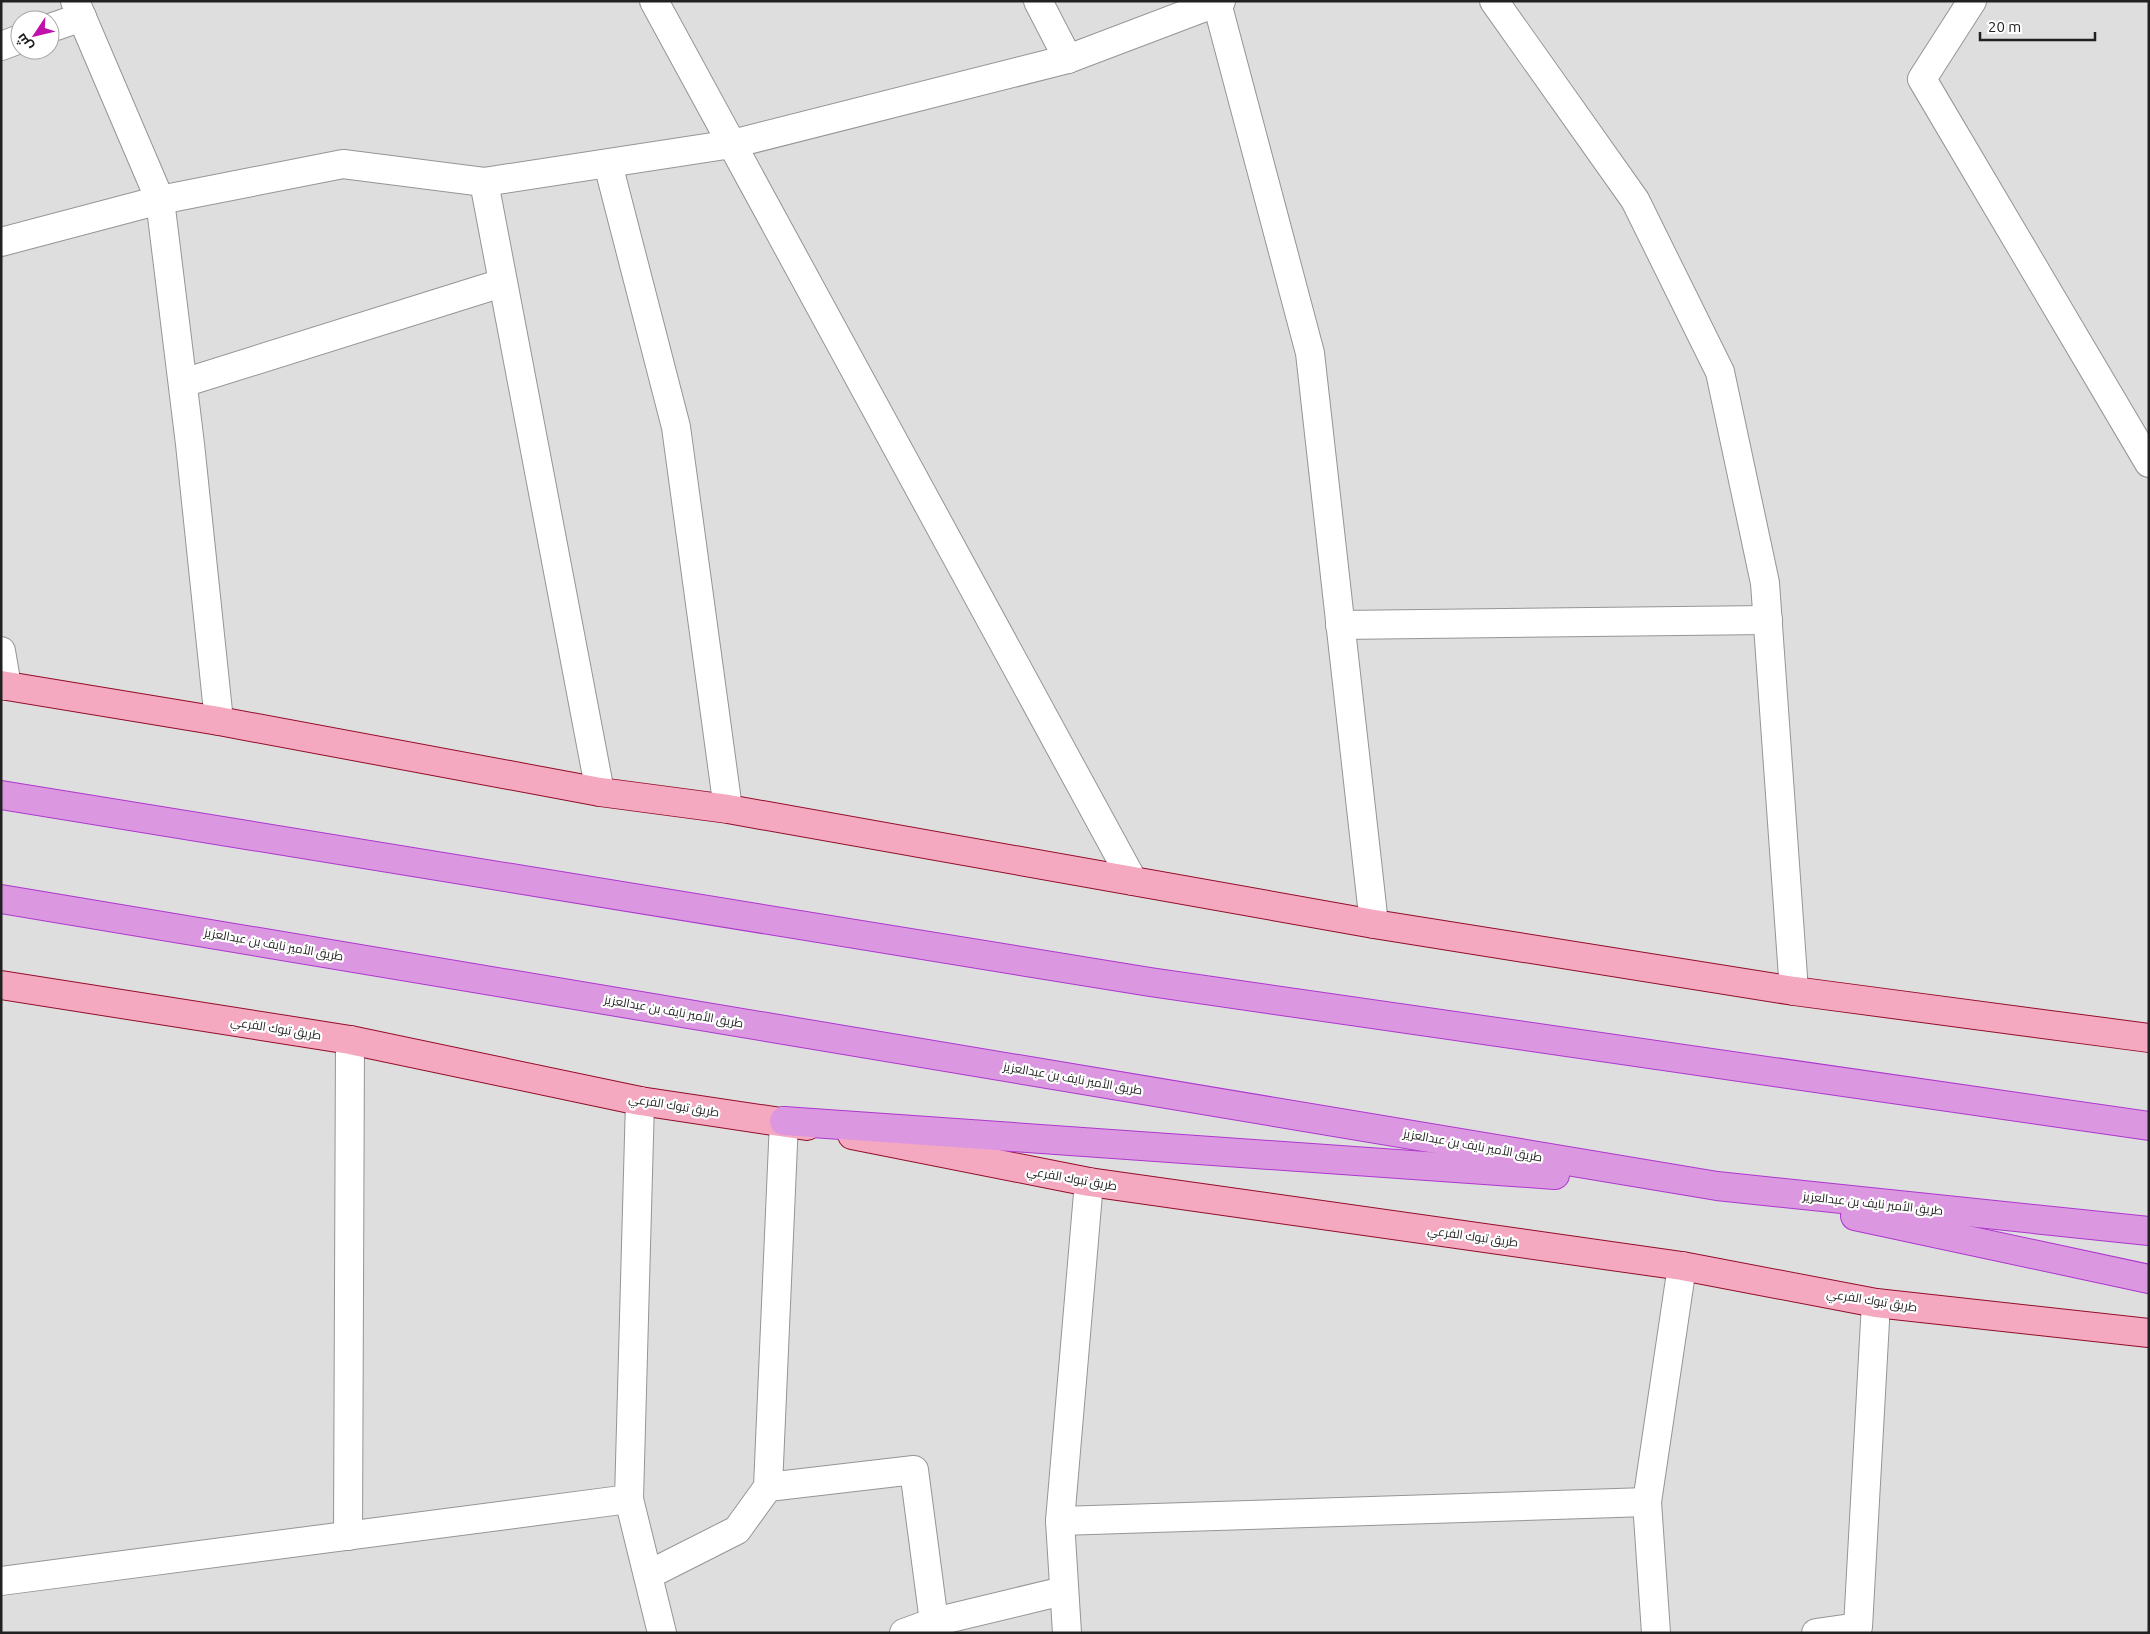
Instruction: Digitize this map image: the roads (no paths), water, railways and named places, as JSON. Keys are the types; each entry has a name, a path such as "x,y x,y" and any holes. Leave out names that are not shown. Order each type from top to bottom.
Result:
{"highway":[{"path":"1,795 1150,982 2149,1126"},
{"name":"طريق الأمير نايف بن عبدالعزيز","path":"1,899 1717,1186 2149,1231"},
{"path":"784,1121 1717,1186 2149,1280"}],"main road":[{"path":"4,686 219,721 600,792 728,809 1374,924 1794,991 2149,1038"},
{"name":"طريق تبوك الفرعي","path":"1,985 350,1040 640,1101 784,1121 1089,1182 1682,1266 1876,1303 2149,1333"}],"street":[{"path":"654,1 1133,881"},
{"path":"1038,1 1068,58"},
{"path":"1972,1 1922,80 2149,462"},
{"path":"1,242 160,200 343,164 484,182 732,144 1068,58 1219,2 1310,353 1374,924"},
{"path":"1502,4 1635,200 1720,372 1764,583 1794,991"},
{"path":"60,21 78,9 160,200 183,383 219,721"},
{"path":"608,164 676,427 728,809"},
{"path":"484,182 600,792"},
{"path":"183,383 502,283"},
{"path":"1340,625 1768,620"},
{"path":"1,651 4,686"},
{"path":"348,1536 350,1040"},
{"path":"640,1101 629,1499 662,1633"},
{"path":"648,1575 738,1530 768,1487 784,1121"},
{"path":"1067,1633 1060,1521 1089,1182"},
{"path":"1656,1633 1647,1502 1682,1266"},
{"path":"1816,1633 1858,1627 1876,1303"},
{"path":"768,1487 914,1470 934,1622"},
{"path":"1,1581 629,1499"},
{"path":"1060,1521 1647,1502"},
{"path":"904,1633 934,1622 1063,1591"}]}
